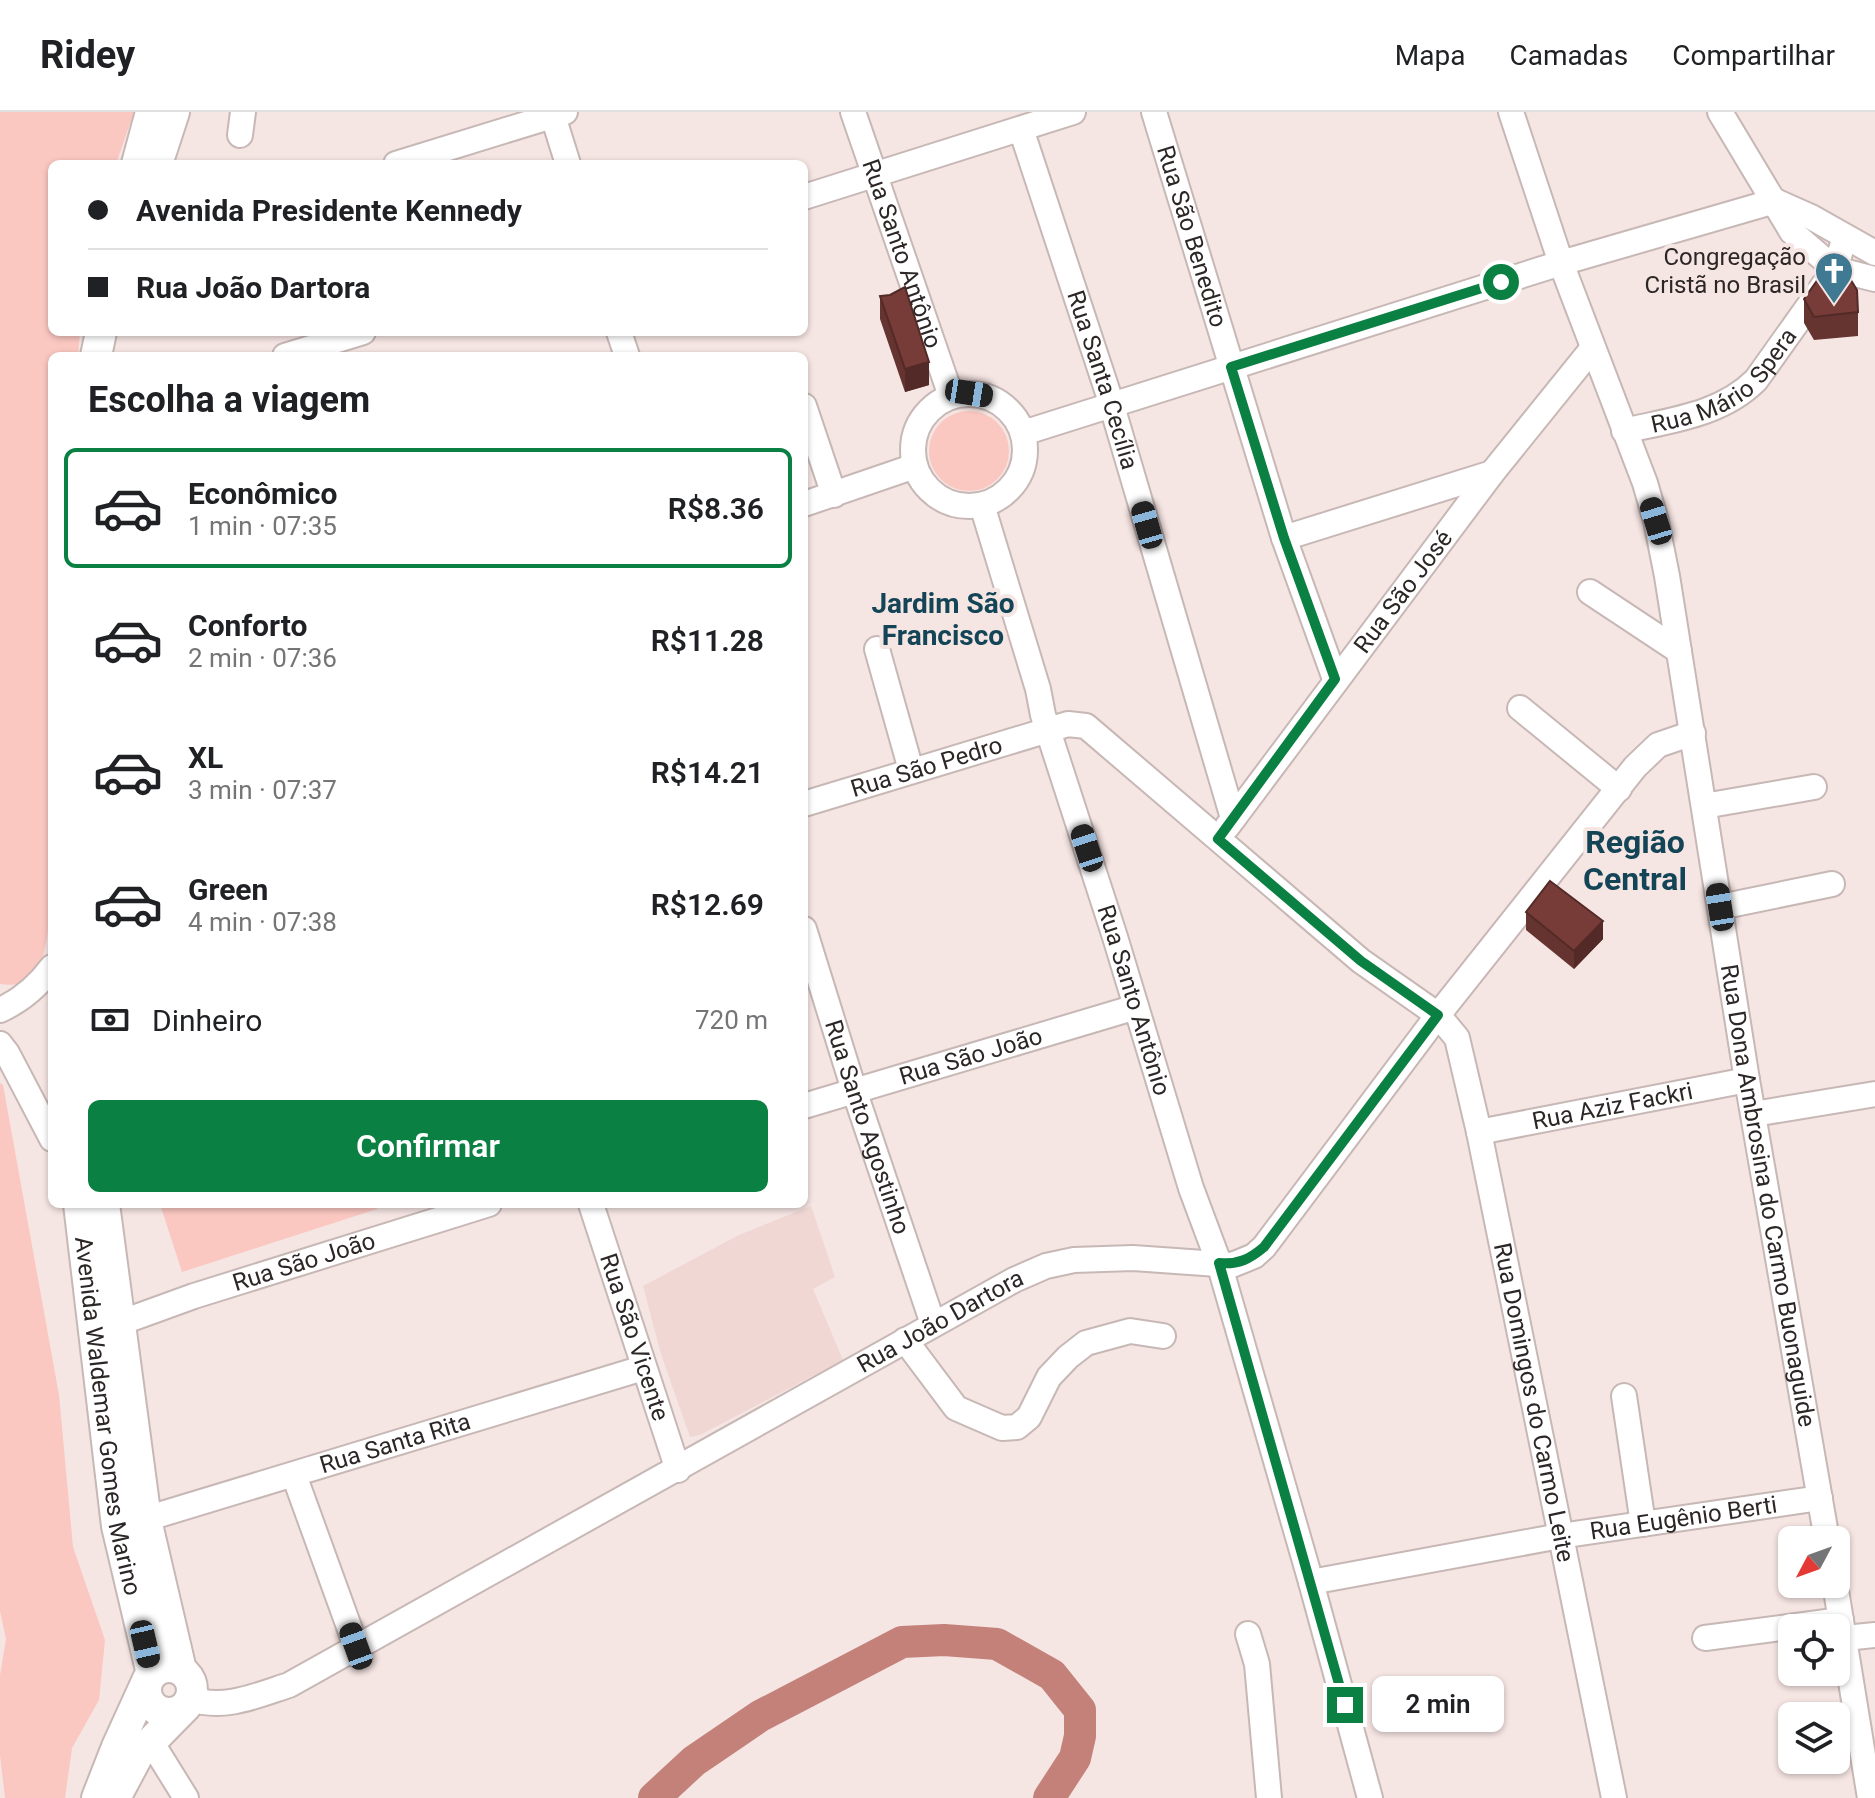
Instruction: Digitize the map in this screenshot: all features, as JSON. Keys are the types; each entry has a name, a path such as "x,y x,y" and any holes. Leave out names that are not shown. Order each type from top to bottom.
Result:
{"main road":[{"path":"138,160 151,112"},
{"path":"161,158 174,112"},
{"name":"Avenida Waldemar Gomes Marino","path":"80,1208 108,1328"},
{"name":"Avenida Waldemar Gomes Marino","path":"104,1208 108,1328 132,1523 171,1685"},
{"path":"115,1798 138,1755 150,1740 171,1685"},
{"path":"97,1798 117,1747 171,1685"}],"street":[{"name":"Rua Santo Antônio","path":"853,112 951,396"},
{"path":"808,196 1073,112"},
{"name":"Rua São Benedito","path":"1154,112 1284,538 1335,679"},
{"name":"Rua Dona Ambrosina do Carmo Buonaguide","path":"1511,112 1561,263 1656,521 1693,733 1747,1080 1825,1526"},
{"path":"1720,112 1792,232 1835,269 1875,279"},
{"path":"409,160 559,114 567,160"},
{"name":"Rua Santa Cecília","path":"1021,129 1112,407 1233,818"},
{"path":"1023,433 1561,263 1775,201 1875,253"},
{"name":"Rua Mário Spera","path":"1624,431 1705,412 1741,394 1756,380 1835,269 1845,237"},
{"path":"299,352 351,336"},
{"name":"Rua São José","path":"1218,839 1492,473 1592,349"},
{"path":"969,393 988,396 1004,405 1017,419 1023,433 1026,454 1022,472 1013,487 999,498 982,505 964,506 946,501 931,491 915,466 913,444 917,428 925,414 951,396 969,393"},
{"path":"808,418 834,495"},
{"path":"808,503 915,466"},
{"path":"1284,538 1492,473"},
{"name":"Rua Santo Antônio","path":"982,505 1038,689 1043,715 1191,1188 1219,1263"},
{"path":"1590,592 1679,651"},
{"path":"877,649 911,770"},
{"path":"1038,689 1077,724 1086,726 1361,961 1438,1015"},
{"path":"1520,708 1619,789"},
{"name":"Rua São Pedro","path":"808,803 911,770 1077,724"},
{"name":"Rua João Dartora","path":"171,1685 206,1703 227,1704 289,1685 678,1470 933,1324 1046,1266 1074,1260 1133,1258 1232,1265 1243,1261 1264,1247 1438,1015 1635,767 1658,745 1693,733"},
{"path":"1704,806 1814,787"},
{"path":"1720,907 1832,884"},
{"name":"Rua Santo Agostinho","path":"808,942 933,1324"},
{"path":"0,1010 32,991 48,972"},
{"name":"Rua São João","path":"808,1105 1136,1007"},
{"name":"Rua Domingos do Carmo Leite","path":"1438,1015 1457,1038 1479,1132 1614,1798"},
{"path":"0,1044 48,1131"},
{"name":"Rua Aziz Fackri","path":"1479,1132 1747,1080"},
{"path":"1754,1114 1875,1094"},
{"name":"Rua São João","path":"108,1328 194,1296 476,1208"},
{"name":"Rua São Vicente","path":"592,1208 678,1470"},
{"path":"1219,1263 1370,1798"},
{"path":"905,1340 956,1408 1002,1428 1017,1427 1029,1417 1049,1377 1086,1343 1130,1331 1163,1336"},
{"name":"Rua Santa Rita","path":"132,1523 643,1368"},
{"path":"1624,1396 1643,1524"},
{"path":"294,1475 356,1646"},
{"name":"Rua Eugênio Berti","path":"1311,1582 1560,1536 1820,1498"},
{"path":"1850,1630 1875,1635"},
{"path":"1705,1638 1778,1633"},
{"path":"1248,1634 1257,1664 1269,1798"},
{"path":"1850,1673 1870,1798"},
{"path":"150,1740 186,1798"}],"shaded area":[{"path":"0,112 134,112 117,160 48,160 48,336 80,336 78,352 48,352 48,924 41,962 32,975 19,983 0,984"},
{"path":"961,411 977,411 998,422 1009,443 1009,459 998,480 977,491 961,491 947,485 935,473 929,459 929,443 935,429 947,417"},
{"path":"0,1083 3,1085 59,1395 73,1547 105,1640 99,1700 72,1748 65,1798 5,1798 0,1755 0,1675 6,1639 0,1611"},
{"path":"811,1206 835,1277 813,1289 843,1360 700,1435 690,1437 661,1354 643,1286 739,1235"},
{"path":"161,1208 377,1208 377,1209 182,1272"}],"building":[{"path":"1830,262 1846,272 1857,290 1858,312 1814,317 1804,299"},
{"path":"905,287 929,362 905,369 880,296 890,295"},
{"path":"1550,881 1603,921 1574,951 1526,912"}],"waterway":[{"path":"654,1798 694,1761 760,1716 902,1642 944,1640 997,1644 1052,1675 1080,1710 1080,1736 1075,1758 1049,1798"}],"place":[{"name":"Congregação Cristã no Brasil","path":"1834,305"}],"district":[{"name":"Jardim São Francisco","path":"943,619"},
{"name":"Região Central","path":"1635,860"}],"route":[{"path":"1345,1705 1219,1263 1232,1265 1254,1256 1264,1247 1438,1015 1361,961 1218,839 1335,679 1284,538 1231,367 1501,282"}]}
